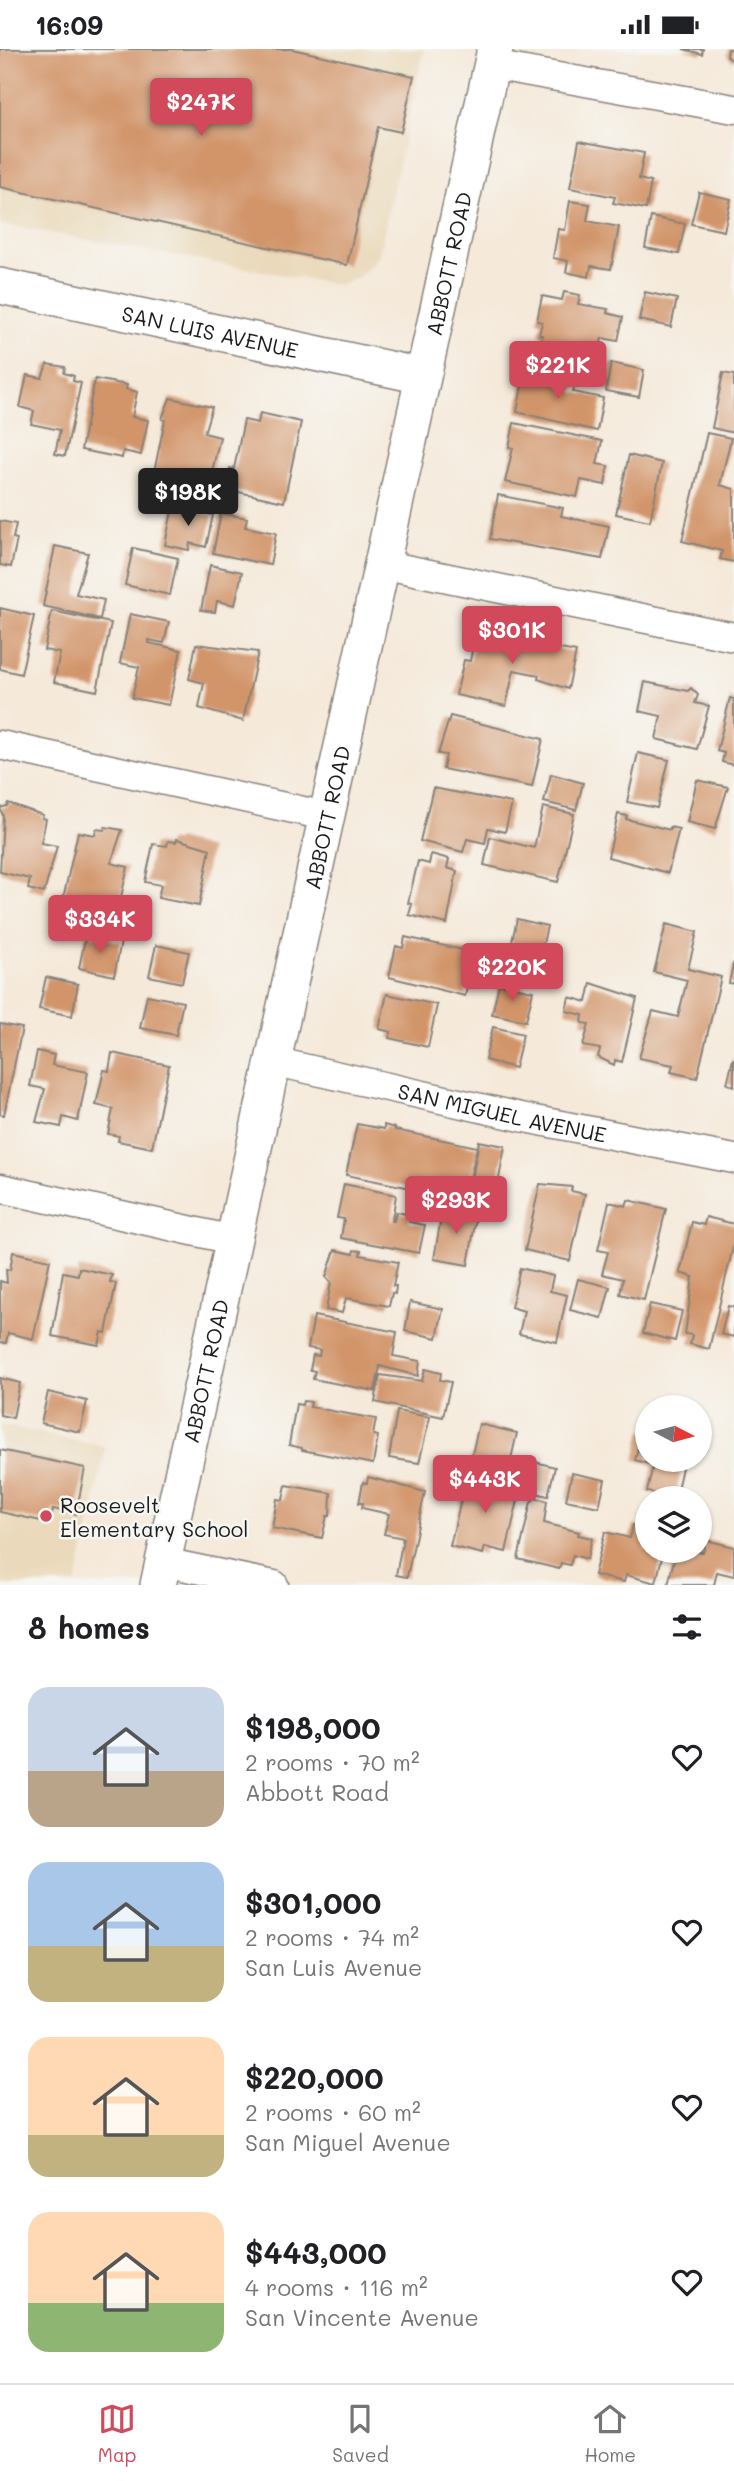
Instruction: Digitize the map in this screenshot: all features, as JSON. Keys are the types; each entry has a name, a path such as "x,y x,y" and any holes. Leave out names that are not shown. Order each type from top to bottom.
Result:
{"street":[{"path":"493,57 734,109"},
{"name":"ABBOTT ROAD","path":"160,1574 493,57"},
{"name":"SAN LUIS AVENUE","path":"0,285 422,376"},
{"path":"381,564 734,637"},
{"path":"0,745 326,816"},
{"name":"SAN MIGUEL AVENUE","path":"272,1061 530,1119 734,1159"},
{"path":"0,1188 233,1240"},
{"path":"160,1574 274,1585"}],"shaded area":[{"path":"0,49 424,49 378,258 359,277 339,285 0,224"},
{"name":"Roosevelt Elementary School","path":"0,1425 106,1447 76,1585 0,1585"}],"building":[{"path":"0,49 292,49 414,76 401,132 378,127 347,265 0,187"},
{"path":"683,49 703,49 702,54"},
{"path":"728,49 734,49 734,62 727,56"},
{"path":"579,141 644,153 639,179 651,182 646,209 613,203 615,197 570,188"},
{"path":"699,192 731,199 724,231 691,224"},
{"path":"570,201 590,204 587,221 619,227 611,269 591,266 589,277 566,272 568,261 553,258 558,229 565,230"},
{"path":"651,217 685,224 679,254 645,248"},
{"path":"564,292 580,295 578,304 608,309 607,313 623,317 618,341 602,338 599,352 541,340 542,335 539,335 542,322 537,321 542,296 562,300"},
{"path":"645,292 677,299 671,327 639,320"},
{"path":"611,363 644,370 639,397 606,391"},
{"path":"47,364 65,367 64,373 74,376 73,381 81,383 65,456 55,454 60,430 31,424 34,411 20,407 27,375 42,378"},
{"path":"525,370 576,380 573,392 603,398 597,431 517,412"},
{"path":"723,373 734,375 734,433 712,428"},
{"path":"95,379 127,385 126,389 137,392 132,417 148,420 141,455 123,451 122,458 81,450"},
{"path":"170,398 212,407 204,433 220,437 211,476 203,474 202,482 154,472 165,420 162,419"},
{"path":"260,413 301,422 284,502 225,489 230,468 234,469 244,420 258,423"},
{"path":"514,423 602,441 597,464 608,466 605,485 581,480 577,497 505,482 513,448 509,447"},
{"path":"707,433 731,438 720,485 734,489 734,562 720,559 722,551 682,541"},
{"path":"629,455 662,463 650,521 616,514"},
{"path":"498,495 563,508 561,516 609,526 602,559 490,539"},
{"path":"173,506 213,515 206,547 190,543 189,550 165,545"},
{"path":"221,513 247,518 245,527 276,533 270,565 213,553"},
{"path":"0,521 16,524 13,538 17,539 11,567 0,565"},
{"path":"55,546 88,553 76,594 104,600 100,619 43,606"},
{"path":"133,548 178,558 170,595 125,585"},
{"path":"210,565 242,572 235,605 217,601 215,612 201,610"},
{"path":"0,608 34,616 21,674 0,669"},
{"path":"52,611 111,623 97,691 54,682 60,653 44,650"},
{"path":"130,614 169,622 164,643 149,640 149,643 181,650 169,705 132,698 139,667 120,663"},
{"path":"481,631 517,639 518,632 553,639 551,647 576,652 568,689 538,679 539,675 514,670 506,706 456,695 464,660 470,661 474,641 479,642"},
{"path":"196,644 258,652 243,721 199,708 204,683 189,679"},
{"path":"645,682 688,691 691,688 698,695 695,703 709,706 697,749 656,739 661,716 639,711"},
{"path":"730,698 734,699 734,765 722,762 724,753 717,751"},
{"path":"450,716 543,739 532,787 443,769 446,755 438,754"},
{"path":"638,753 669,760 657,808 627,802"},
{"path":"551,774 583,783 576,810 544,802"},
{"path":"697,780 728,787 715,829 687,822"},
{"path":"433,788 512,803 505,832 488,828 485,843 467,839 463,852 420,841"},
{"path":"8,803 43,815 42,818 46,819 41,843 57,846 44,893 28,889 30,879 0,872 3,816 0,808"},
{"path":"543,807 574,814 558,882 484,865 490,837 534,848"},
{"path":"618,814 627,816 626,819 670,830 670,827 679,829 668,873 608,857"},
{"path":"105,827 122,830 111,863 128,867 118,910 103,907 101,917 61,908 78,832 95,835 96,829 104,830"},
{"path":"177,839 210,849 199,906 158,898 161,885 145,882 153,844 167,846 168,841 176,842"},
{"path":"431,854 449,859 447,868 457,871 447,924 409,915 412,904 408,903 418,861 429,864"},
{"path":"517,919 547,926 540,957 510,950"},
{"path":"666,924 697,932 688,969 721,977 697,1078 671,1072 673,1065 639,1058 653,1011 678,1017 687,980 654,972"},
{"path":"86,934 121,942 114,976 79,968"},
{"path":"405,937 476,953 465,996 389,977 396,946 403,948"},
{"path":"156,945 189,952 182,983 149,976"},
{"path":"734,964 734,984 729,983"},
{"path":"46,977 78,984 72,1016 39,1009"},
{"path":"591,983 637,998 622,1062 615,1060 614,1065 598,1057 600,1049 583,1046 589,1024 582,1023 583,1015 566,1011 569,997 587,1002"},
{"path":"499,984 533,991 526,1021 492,1014"},
{"path":"387,994 437,1005 428,1047 389,1038 391,1032 379,1029"},
{"path":"147,995 183,1002 176,1035 140,1028"},
{"path":"0,1024 22,1028 4,1115 0,1114"},
{"path":"493,1027 523,1034 515,1068 485,1060"},
{"path":"37,1051 54,1055 52,1065 88,1072 78,1121 63,1117 61,1127 36,1122 45,1089 30,1086"},
{"path":"112,1053 169,1065 152,1148 118,1141 119,1136 108,1134 113,1109 96,1105 104,1070 109,1071"},
{"path":"734,1059 734,1086 727,1084"},
{"path":"357,1124 384,1129 384,1125 395,1130 477,1147 466,1199 346,1175"},
{"path":"479,1141 505,1146 498,1184 472,1179"},
{"path":"344,1184 396,1195 392,1221 396,1212 411,1215 409,1222 425,1225 419,1253 341,1238 344,1219 337,1218"},
{"path":"540,1184 572,1187 571,1191 585,1194 570,1261 525,1250"},
{"path":"628,1200 666,1209 644,1300 620,1294 623,1279 602,1274 608,1252 598,1250 609,1202 626,1206"},
{"path":"443,1206 477,1212 468,1265 434,1259"},
{"path":"706,1217 734,1224 734,1243 709,1349 690,1344 692,1335 685,1334 693,1277 680,1273 692,1222 704,1225"},
{"path":"335,1250 353,1254 354,1250 361,1251 360,1255 398,1262 393,1286 396,1286 395,1294 392,1293 389,1306 346,1298 342,1313 326,1310 331,1282 326,1277"},
{"path":"13,1252 50,1260 33,1339 8,1333 6,1343 0,1342 0,1281 7,1283 6,1269 10,1270"},
{"path":"79,1268 112,1275 110,1282 116,1283 106,1333 102,1332 99,1345 52,1336 63,1272 78,1275"},
{"path":"520,1268 553,1276 550,1291 567,1295 557,1342 519,1334 524,1311 511,1307"},
{"path":"578,1279 610,1287 602,1318 570,1310"},
{"path":"410,1302 443,1309 437,1338 405,1331"},
{"path":"650,1304 682,1311 675,1341 643,1333"},
{"path":"728,1306 734,1307 734,1337 721,1334"},
{"path":"314,1316 397,1332 393,1356 420,1361 418,1376 380,1366 375,1391 313,1379 315,1371 310,1370 313,1355 319,1356 320,1350 308,1348"},
{"path":"425,1369 441,1373 440,1380 451,1382 443,1417 375,1402 380,1375 422,1381"},
{"path":"0,1378 20,1383 13,1418 0,1415"},
{"path":"48,1392 87,1401 80,1432 41,1423"},
{"path":"303,1401 311,1402 310,1407 376,1419 373,1435 378,1436 373,1464 289,1445 296,1404 302,1405"},
{"path":"397,1411 430,1417 419,1463 389,1458"},
{"path":"479,1424 517,1433 508,1472 470,1463"},
{"path":"0,1450 85,1468 76,1514 53,1509 50,1523 0,1512"},
{"path":"535,1462 555,1467 548,1496 528,1491"},
{"path":"651,1472 681,1472 678,1486 648,1486"},
{"path":"572,1473 605,1480 599,1507 566,1500"},
{"path":"467,1474 521,1487 506,1552 485,1547 483,1554 450,1546"},
{"path":"368,1477 425,1492 407,1577 396,1575 403,1538 384,1534 389,1514 362,1508 363,1503 359,1503 363,1482 367,1483"},
{"path":"286,1485 331,1493 330,1516 327,1516 322,1538 272,1528 277,1499 283,1500"},
{"path":"535,1498 547,1501 544,1523 592,1538 587,1559 573,1555 570,1565 561,1563 559,1569 518,1559 531,1502"},
{"path":"635,1526 635,1563 661,1563 656,1583 626,1575 624,1582 594,1575 605,1532 630,1538"},
{"path":"712,1542 734,1547 734,1576 717,1572 714,1585 668,1585 673,1563 712,1563"}],"place":[{"name":"Roosevelt Elementary School","path":"46,1516"}]}
